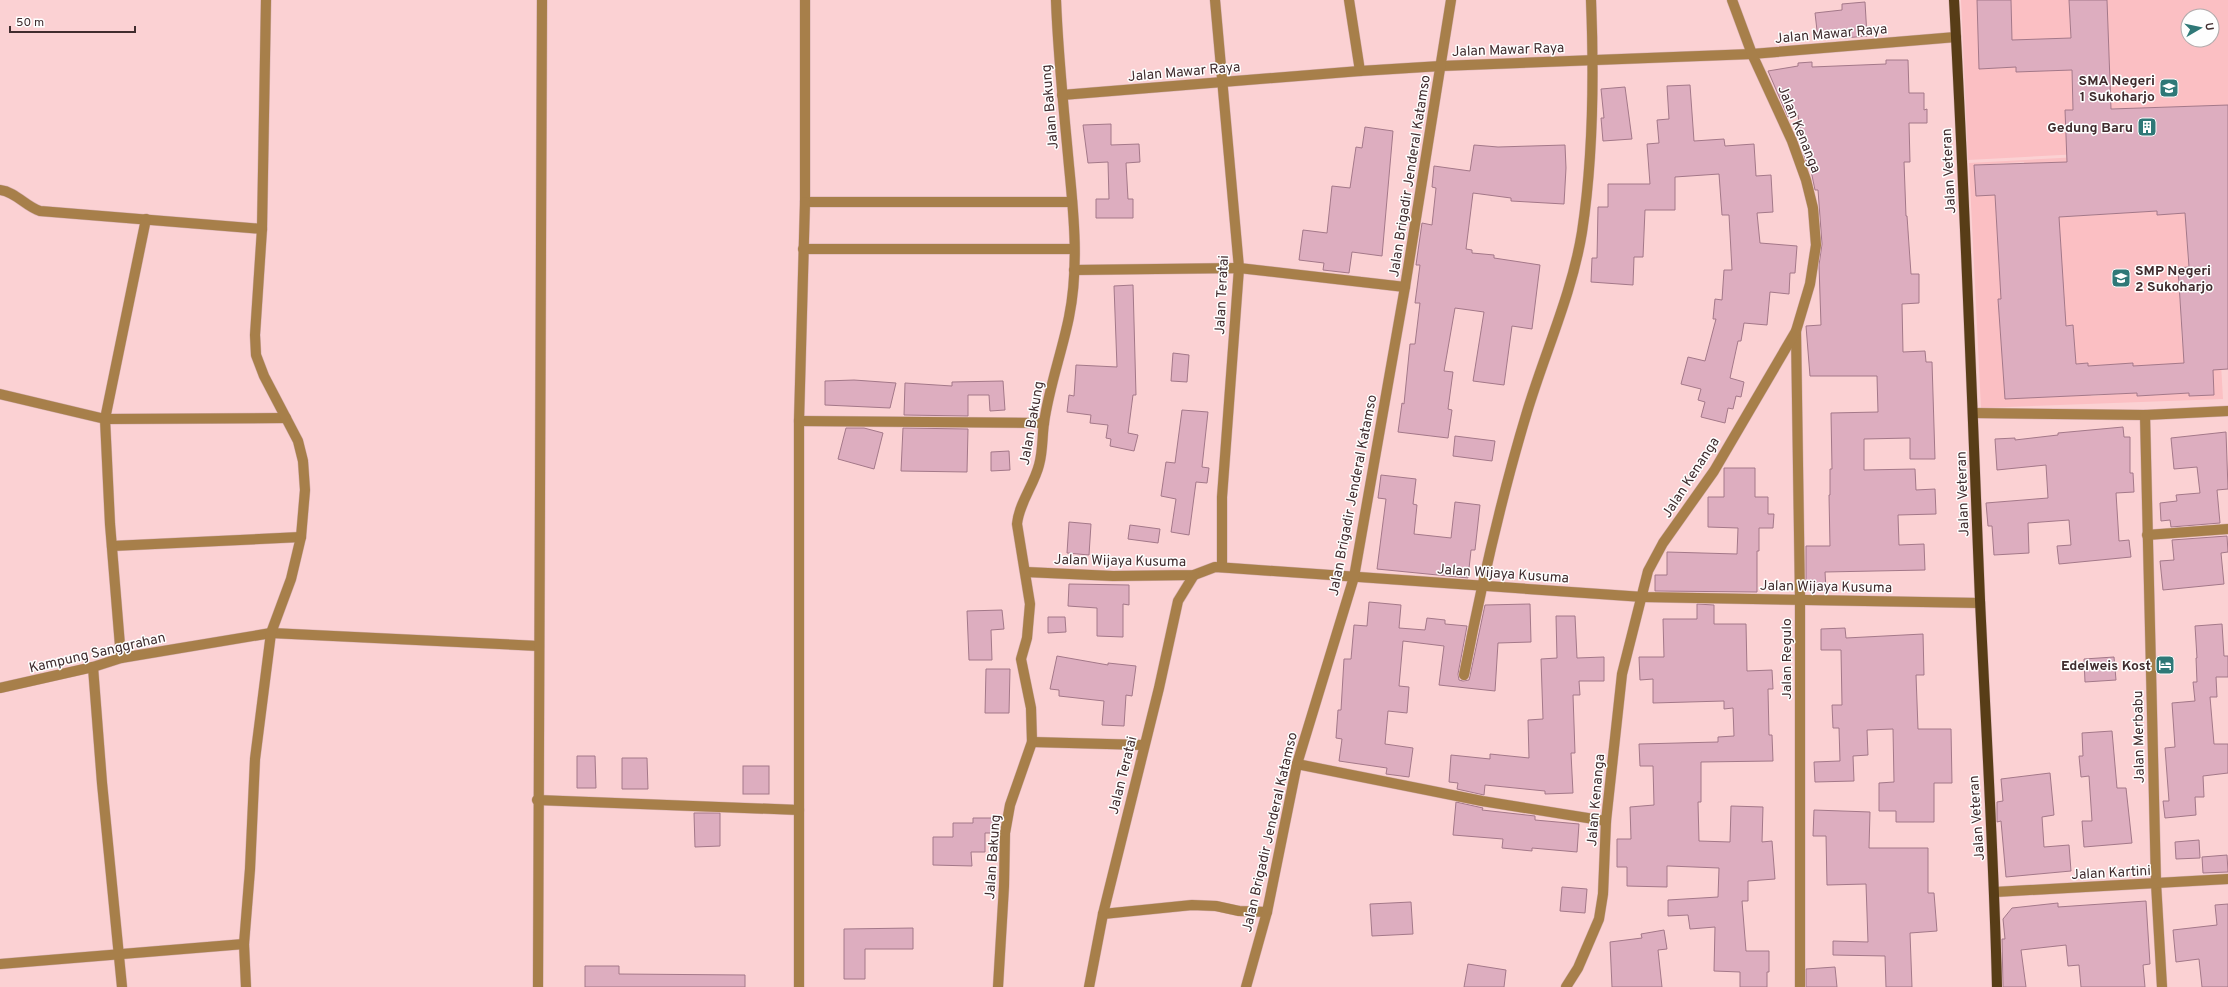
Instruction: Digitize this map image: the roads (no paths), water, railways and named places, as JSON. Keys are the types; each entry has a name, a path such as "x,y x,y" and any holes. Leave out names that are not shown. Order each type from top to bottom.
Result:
{"main road":[{"name":"Jalan Veteran","path":"1954,0 1974,413 1987,775 1995,892 1997,987"}],"street":[{"path":"246,987 244,944 250,869 255,759 271,633 291,579 301,537 306,490 303,461 298,441 264,376 256,355 255,335 262,229 266,0"},
{"path":"538,987 537,800 542,0"},
{"path":"799,987 799,421 805,202 805,0"},
{"name":"Jalan Bakung","path":"998,987 1004,886 1005,833 1010,805 1032,742 1031,708 1022,659 1028,638 1030,620 1026,572 1017,524 1018,515 1035,480 1040,463 1044,422 1054,372 1069,317 1074,270 1072,202 1062,95 1056,0"},
{"name":"Jalan Teratai","path":"1215,0 1239,268 1222,497 1222,567"},
{"path":"1349,0 1360,71"},
{"name":"Jalan Brigadir Jenderal Katamso","path":"1246,987 1267,912 1297,764 1354,577 1405,288 1451,0"},
{"path":"1464,675 1482,586 1527,412 1560,316 1582,233 1587,183 1593,60 1591,0"},
{"name":"Jalan Kenanga","path":"1566,987 1578,968 1599,919 1603,894 1606,821 1622,674 1643,597 1648,571 1664,543 1714,470 1796,331 1810,284 1816,244 1813,208 1806,180 1792,141 1752,54 1732,0"},
{"name":"Jalan Mawar Raya","path":"1062,95 1360,71 1441,66 1752,54 1956,37"},
{"path":"0,190 11,193 31,208 40,211 262,229"},
{"path":"805,202 1072,202"},
{"path":"121,658 112,546 106,419 146,219"},
{"path":"803,248 1074,249"},
{"path":"1074,270 1239,268 1405,288"},
{"name":"Jalan Regulo","path":"1796,331 1800,599 1800,987"},
{"path":"0,394 106,419 286,418"},
{"path":"1974,413 2144,415 2228,411"},
{"name":"Jalan Merbabu","path":"2144,415 2156,883 2162,987"},
{"path":"799,421 1044,422"},
{"path":"2148,535 2228,529"},
{"path":"112,546 301,537"},
{"name":"Jalan Wijaya Kusuma","path":"1026,572 1113,576 1194,575 1215,567 1222,567 1643,597 1980,603"},
{"name":"Jalan Teratai","path":"1089,987 1103,914 1159,688 1178,601 1194,575"},
{"name":"Kampung Sanggrahan","path":"0,688 93,667 121,658 271,633 538,646"},
{"path":"93,667 117,954 122,987"},
{"path":"1032,742 1144,745"},
{"path":"1297,764 1482,801 1606,821"},
{"path":"537,800 799,810"},
{"name":"Jalan Kartini","path":"1995,892 2228,879"},
{"path":"1103,914 1192,905 1267,912"},
{"path":"0,964 244,944"}],"place":[{"name":"SMA Negeri 1 Sukoharjo","path":"2169,88"},
{"name":"Gedung Baru","path":"2147,127"},
{"name":"SMP Negeri 2 Sukoharjo","path":"2121,278"},
{"name":"Edelweis Kost","path":"2165,665"}]}
